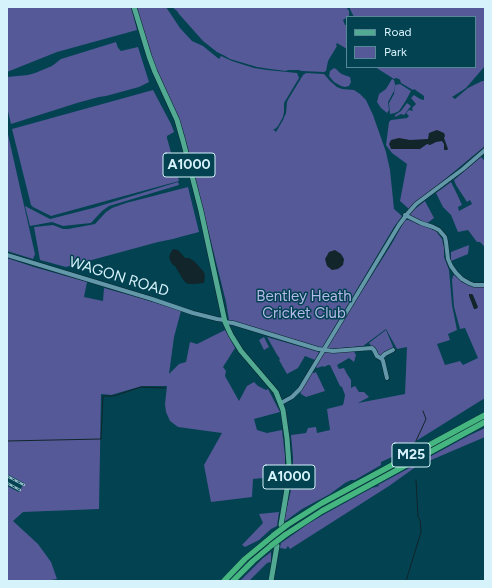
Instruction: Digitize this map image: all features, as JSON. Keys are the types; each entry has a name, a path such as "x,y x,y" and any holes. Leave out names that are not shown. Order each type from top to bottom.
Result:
{"highway":[{"name":"M25","path":"224,581 245,559 284,525 485,414"},
{"name":"M25","path":"233,581 253,561 303,522 485,422"}],"main road":[{"name":"A1000","path":"134,7 155,72 177,120 201,211 225,321 241,351 272,387 281,403 286,428 289,465 284,525"},
{"path":"271,581 274,545"}],"street":[{"path":"281,403 292,397 297,392 405,215 416,204 463,169 485,150"},
{"path":"405,215 421,224 434,227 439,230 445,237 448,258 456,274 474,285 485,285"},
{"name":"WAGON ROAD","path":"7,255 292,342 329,351 371,348 377,356 381,358"},
{"path":"387,378 381,358 393,350"}],"green space":[{"path":"7,7 131,7 137,30 57,52 7,72"},
{"name":"Bentley Heath Cricket Club","path":"137,7 166,7 180,28 192,41 203,46 219,59 221,56 254,68 297,73 299,78 284,103 283,117 278,126 273,129 276,132 286,113 289,98 303,75 306,73 324,74 337,87 354,90 366,100 386,152 390,170 394,209 402,216 322,348 229,320 226,302 182,127 157,71 142,28"},
{"path":"172,7 346,7 349,11 349,16 346,16 343,20 346,25 346,48 337,43 337,46 328,61 326,71 324,72 299,70 286,71 257,67 230,59 217,52 203,41"},
{"path":"349,7 485,7 485,66 466,88 452,97 455,99 468,88 485,81 485,146 409,209 400,201 407,164 392,153 386,145 389,122 391,120 407,118 409,116 406,113 409,110 413,111 412,108 416,104 411,98 414,95 424,100 424,96 401,83 399,79 394,79 377,68 476,68 476,16 354,16"},
{"path":"116,42 121,51 138,47 149,82 139,87 77,103 11,124 7,107 7,77 35,73 52,66 61,59"},
{"path":"334,68 340,73 350,77 351,82 349,86 341,86 334,82 329,76 330,71"},
{"path":"392,79 394,80 395,84 394,91 388,102 389,110 387,113 377,102 379,94 386,89"},
{"path":"400,84 411,91 399,111 390,114 389,103 394,94 395,85"},
{"path":"153,90 174,132 167,136 167,138 179,181 51,216 31,205 12,129"},
{"path":"407,103 411,106 404,115 401,114 395,117 395,115 401,111"},
{"path":"7,130 35,254 33,259 7,251"},
{"path":"481,157 485,161 485,247 480,242 477,242 468,230 458,232 451,215 443,207 436,193 451,182 462,205 458,207 459,211 472,204 470,200 467,202 454,180"},
{"path":"178,182 179,185 109,206 91,223 63,226 52,222 30,226 25,206 50,219 93,208"},
{"path":"188,187 199,232 66,267 40,260 34,227 53,225 63,229 68,229 95,224 112,208"},
{"path":"425,201 434,218 426,224 409,215"},
{"path":"405,220 409,220 436,231 442,239 444,257 449,270 452,305 457,330 448,334 450,340 437,344 445,365 460,361 463,365 478,358 465,328 460,329 454,307 453,276 454,275 462,282 470,286 485,287 485,398 416,441 405,451 381,462 381,465 355,480 345,483 330,494 302,509 284,522 293,478 291,435 306,433 308,428 316,427 317,433 330,430 327,409 343,405 344,401 345,395 342,387 340,386 330,365 317,368 315,366 324,352 353,350 356,355 354,362 349,358 337,365 339,369 344,368 351,380 351,388 355,386 359,392 364,392 369,397 358,403 405,394 407,347 397,349 386,329 363,346 330,349 326,348 391,245"},
{"path":"469,245 468,254 451,261 451,252"},
{"path":"7,258 87,282 84,297 103,301 104,288 181,311 174,337 169,374 179,364 186,362 190,342 197,344 225,330 235,348 223,367 226,371 225,376 239,401 247,386 254,382 266,390 268,389 280,412 254,419 257,430 267,433 282,430 285,456 285,477 253,479 252,497 211,502 204,465 222,433 178,427 170,421 166,412 165,404 167,386 142,386 111,395 101,394 99,509 23,512 13,521 38,544 51,562 57,579 46,581 7,581 7,486 19,492 24,483 7,474"},
{"path":"386,330 394,349 380,356 375,347 371,346 369,343"},
{"path":"264,337 269,347 264,350 259,340"},
{"path":"267,337 319,352 315,360 305,356 298,368 287,374"},
{"path":"312,372 316,372 325,391 306,397 301,394 300,391"},
{"path":"485,428 485,437 417,466 389,486 290,549 288,546 286,549 280,548 281,543 323,515"},
{"path":"279,512 277,526 271,529 259,540 245,547 242,545 263,523 259,514"},
{"path":"271,552 271,562 267,563 249,581 240,581 263,558"}],"shaded area":[{"path":"437,130 444,133 447,150 444,150 444,144 442,141 430,145 427,144 420,149 391,149 389,144 391,140 399,138 410,140 428,139 429,133"},
{"path":"173,249 178,250 185,258 189,258 194,261 204,272 204,283 186,283 169,258"},
{"path":"335,250 341,254 344,259 343,265 338,269 332,270 327,266 325,259 329,252"},
{"path":"469,294 473,295 478,307 476,309 474,309"}],"waterway":[{"path":"7,441 101,439 103,396 114,396 141,387 165,388"},
{"path":"416,441 426,419 423,411"},
{"path":"406,581 421,532 420,520 418,517 416,480"}],"railway":[{"path":"7,476 24,485"},
{"path":"7,483 20,490"}]}
